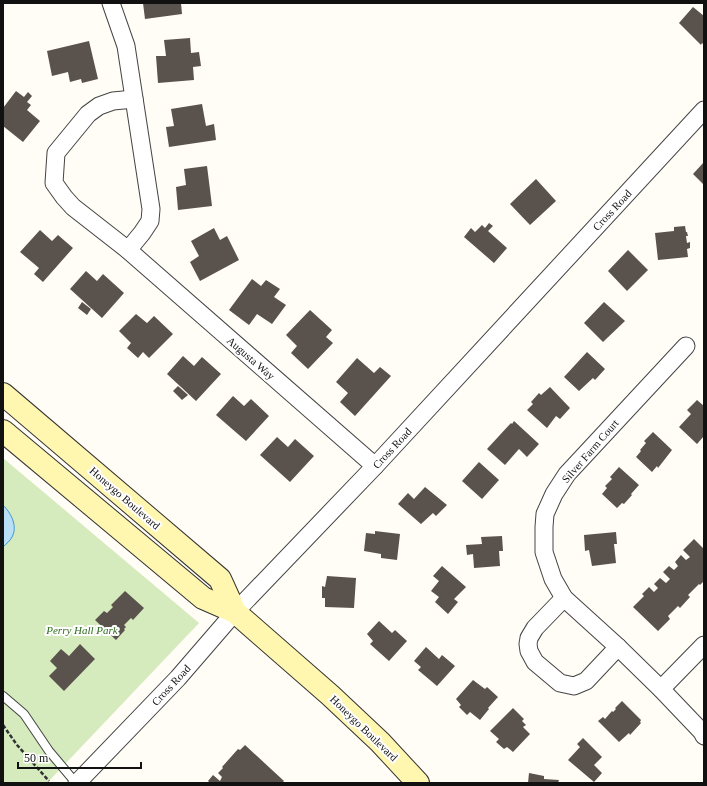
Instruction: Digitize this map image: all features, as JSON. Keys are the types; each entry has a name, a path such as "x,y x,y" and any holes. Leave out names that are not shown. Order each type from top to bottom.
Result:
{"main road":[{"name":"Honeygo Boulevard","path":"3,394 220,579 235,612"},
{"name":"Honeygo Boulevard","path":"3,431 203,598 235,612 336,700 380,742 418,783"}],"street":[{"path":"111,3 126,46 151,209 150,221 128,250"},
{"name":"Augusta Way","path":"134,99 113,101 99,106 88,114 56,154 54,183 73,207 128,250 375,466"},
{"name":"Cross Road","path":"76,783 182,673 235,612 375,466 704,110"},
{"name":"Silver Farm Court","path":"686,346 567,474 554,494 545,514 544,552 552,579 564,598 618,647 661,689 704,736"},
{"path":"564,598 535,628 529,638 529,651 535,662 560,683 574,686 586,681 618,647"},
{"path":"661,689 701,654"}],"lane":[{"path":"3,696 24,714 49,750 76,783"}],"path":[{"path":"3,725 17,745 49,781"}],"green space":[{"name":"Perry Hall Park","path":"3,458 199,623 47,783 3,783"}],"water":[{"path":"3,505 13,520 14,533 3,547"}],"building":[{"path":"143,3 181,3 182,14 145,19"},
{"path":"693,7 704,16 704,45 702,43 701,45 679,23"},
{"path":"190,38 191,53 199,52 201,66 193,67 194,80 158,83 156,56 166,56 164,40"},
{"path":"89,41 98,79 82,83 81,79 70,82 68,72 52,76 47,51"},
{"path":"16,91 24,97 28,92 32,96 27,102 31,105 27,110 40,121 23,142 3,126 3,108"},
{"path":"202,104 206,126 214,124 216,140 169,147 166,127 174,126 171,109"},
{"path":"704,162 704,185 693,174"},
{"path":"207,166 212,206 178,210 176,187 186,185 184,169"},
{"path":"536,179 556,201 530,225 510,204"},
{"path":"489,223 493,226 488,231 507,248 494,263 464,237 471,228 475,232 482,225 485,228"},
{"path":"685,226 688,236 686,236 687,243 690,242 690,248 687,249 688,257 658,260 655,233 674,231 674,227"},
{"path":"214,228 220,240 227,236 239,260 200,281 190,262 199,256 191,241"},
{"path":"40,230 52,241 58,235 73,248 43,282 34,274 39,268 20,252"},
{"path":"628,250 648,270 627,291 608,271"},
{"path":"86,271 97,281 103,274 124,293 102,318 70,289"},
{"path":"252,279 261,286 266,280 280,289 274,297 286,305 272,324 257,314 249,325 229,310"},
{"path":"82,302 91,309 87,315 78,308"},
{"path":"604,302 625,321 603,342 584,323"},
{"path":"310,310 332,330 326,337 333,343 308,369 291,353 297,346 286,335"},
{"path":"136,314 147,323 154,316 173,334 149,358 143,352 138,358 127,348 131,343 119,331"},
{"path":"587,352 605,369 595,380 593,378 579,391 564,377"},
{"path":"183,356 194,366 202,357 221,374 196,401 167,374"},
{"path":"357,358 374,373 380,367 391,376 355,416 340,402 348,393 336,382"},
{"path":"178,386 188,395 182,400 173,391"},
{"path":"550,387 570,408 560,419 556,416 547,428 527,410 533,404 531,402 539,393 541,395"},
{"path":"233,396 244,406 251,399 269,416 246,441 216,415"},
{"path":"697,400 704,406 704,436 697,444 679,427 691,414 687,410"},
{"path":"514,421 539,444 527,457 519,449 505,465 487,449"},
{"path":"653,432 672,450 658,468 657,466 652,472 636,457 646,443 644,441"},
{"path":"277,437 288,447 295,439 314,456 290,482 260,455"},
{"path":"479,462 499,480 482,499 462,481"},
{"path":"619,467 639,485 624,504 622,503 617,508 602,494 607,488 605,486 612,479 610,477"},
{"path":"425,487 447,505 436,516 433,513 421,524 398,504 408,493 414,499"},
{"path":"375,531 400,534 397,560 381,558 381,554 364,551 366,533 375,534"},
{"path":"616,532 617,544 614,544 616,563 592,566 589,550 585,551 584,535"},
{"path":"502,536 503,551 499,551 500,566 474,568 473,554 467,555 466,545 482,544 481,537"},
{"path":"694,539 704,549 704,581 688,595 690,597 680,608 678,606 668,616 670,619 658,631 633,607 644,596 642,594 649,587 654,592 658,588 654,584 660,578 666,583 670,579 663,572 669,566 674,570 678,566 675,562 681,555 686,560 690,557 683,550"},
{"path":"442,566 466,587 454,599 458,602 448,614 435,602 439,597 431,591 439,581 433,576"},
{"path":"327,576 356,578 354,608 325,607 325,598 322,598 322,586 325,587"},
{"path":"125,591 144,608 133,620 131,618 124,625 126,627 124,629 125,630 116,640 95,620 104,611 107,613 113,607 111,605"},
{"path":"379,621 392,633 395,630 407,641 389,661 370,644 373,641 367,634"},
{"path":"80,644 95,659 64,691 49,676 57,668 50,661 61,649 69,656"},
{"path":"426,647 439,659 442,655 455,666 437,686 418,670 421,667 414,661"},
{"path":"473,680 485,689 487,687 498,697 480,720 470,712 467,715 459,707 461,705 456,699"},
{"path":"622,701 641,720 641,723 630,735 629,733 619,742 598,721 603,717 605,719"},
{"path":"513,708 524,719 522,721 526,725 523,727 530,734 513,752 507,747 504,749 496,742 499,739 490,731"},
{"path":"583,738 602,757 594,765 602,773 594,782 568,760 580,747 577,744"},
{"path":"245,745 284,781 282,783 208,783 213,775 220,781 222,777 218,773 223,768 222,767 238,749 240,750"},
{"path":"529,773 544,776 544,779 559,780 558,783 528,783"}]}
